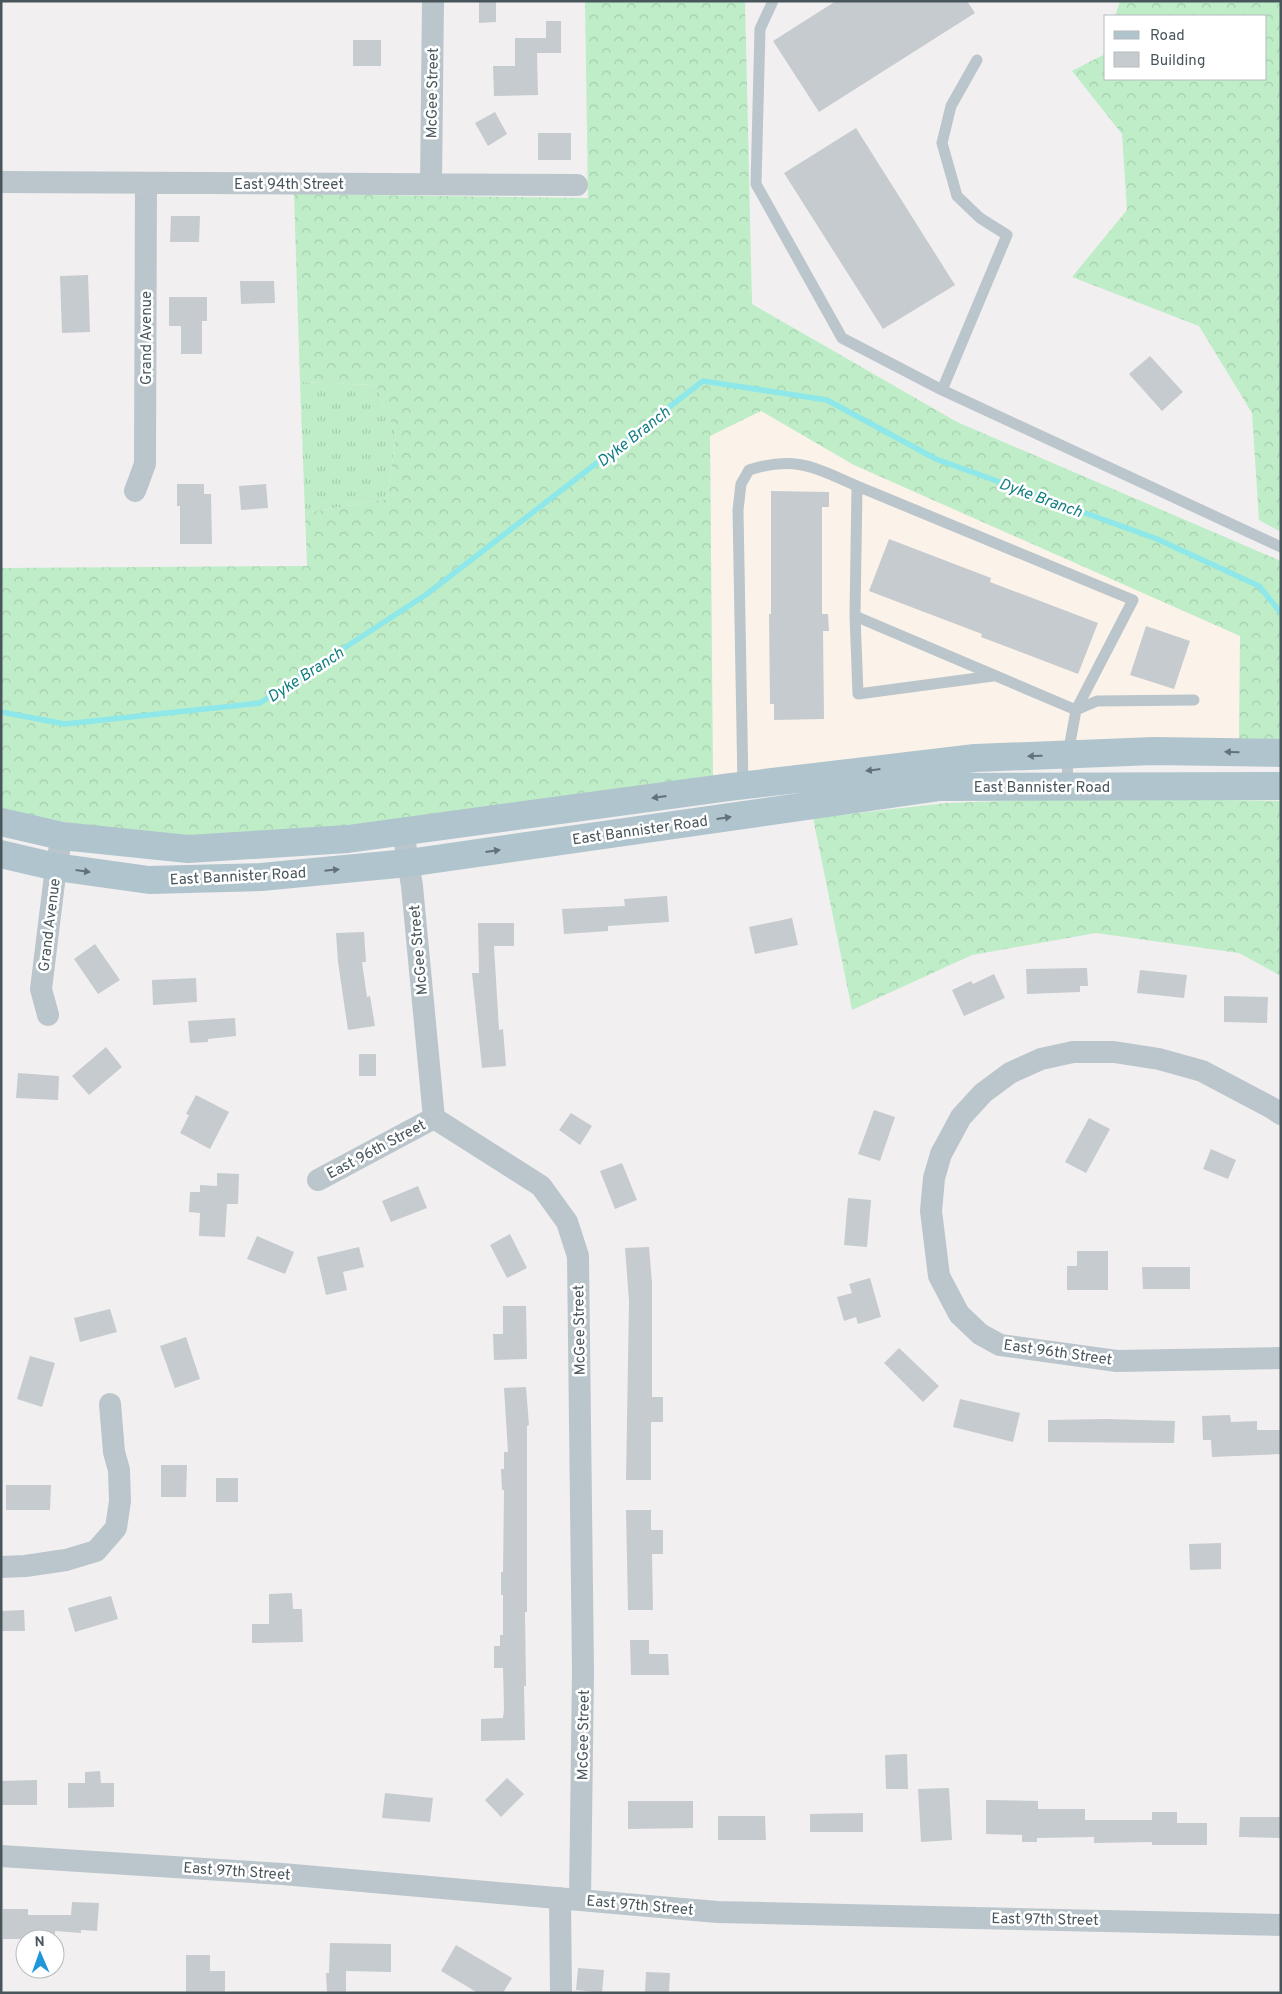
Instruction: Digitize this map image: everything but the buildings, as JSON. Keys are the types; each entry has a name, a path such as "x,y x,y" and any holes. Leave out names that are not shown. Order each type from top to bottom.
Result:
{"main road":[{"name":"East Bannister Road","path":"1,822 62,836 188,849 348,840 743,786 975,758 1154,751 1281,753"},
{"name":"East Bannister Road","path":"1,854 56,867 149,880 261,877 408,863 940,787 1281,786"}],"street":[{"name":"McGee Street","path":"431,184 432,1"},
{"name":"East 94th Street","path":"1,182 578,185"},
{"name":"Grand Avenue","path":"135,491 145,464 146,183"},
{"name":"McGee Street","path":"403,831 408,863 434,1118 541,1186 567,1222 578,1256 583,1661 570,1899 561,1993"},
{"name":"Grand Avenue","path":"48,1015 41,989 56,867 62,836"},
{"name":"East 96th Street","path":"1281,1114 1202,1072 1159,1059 1106,1052 1074,1052 1041,1059 1010,1073 990,1088 961,1117 941,1154 934,1178 931,1211 939,1276 959,1314 980,1334 1000,1345 1117,1361 1281,1358"},
{"name":"East 96th Street","path":"318,1180 434,1118"},
{"path":"1,1567 25,1566 66,1560 96,1551 116,1528 120,1501 119,1470 114,1452 110,1404"},
{"name":"East 97th Street","path":"1,1856 282,1874 717,1912 1281,1925"}],"lane":[{"path":"773,1 760,29 756,184 842,338 942,390 1281,547"},
{"path":"942,390 1008,235 980,218 957,196 942,144 951,106 977,60"},
{"path":"743,786 738,510 741,484 750,470 769,463 789,462 812,467 1133,600 1076,710 1068,754 1067,787"},
{"path":"857,486 855,616 858,694 995,676"},
{"path":"855,616 1076,710 1097,701 1194,700"}],"shaded area":[{"path":"761,411 854,465 1240,636 1239,741 713,778 710,435"}],"green space":[{"path":"585,1 745,1 752,304 957,422 1281,561 1281,742 1239,741 1240,636 854,465 761,411 710,436 713,778 334,830 238,835 168,835 89,827 1,809 1,568 307,566 305,513 387,499 396,435 376,385 300,382 294,194 588,198"},
{"path":"1120,1 1281,1 1281,532 1259,520 1252,413 1199,326 1072,277 1127,210 1122,134 1072,71 1103,55 1104,52 1104,80 1267,80 1267,15 1115,15"},
{"path":"300,382 376,385 396,435 387,499 305,513"},
{"path":"1089,798 1281,801 1281,976 1239,953 1096,933 972,955 852,1010 813,818 947,803"}],"waterway":[{"name":"Dyke Branch","path":"1,712 65,724 260,703 427,594 703,381 827,400 936,459 1157,539 1259,586 1281,613"}]}
